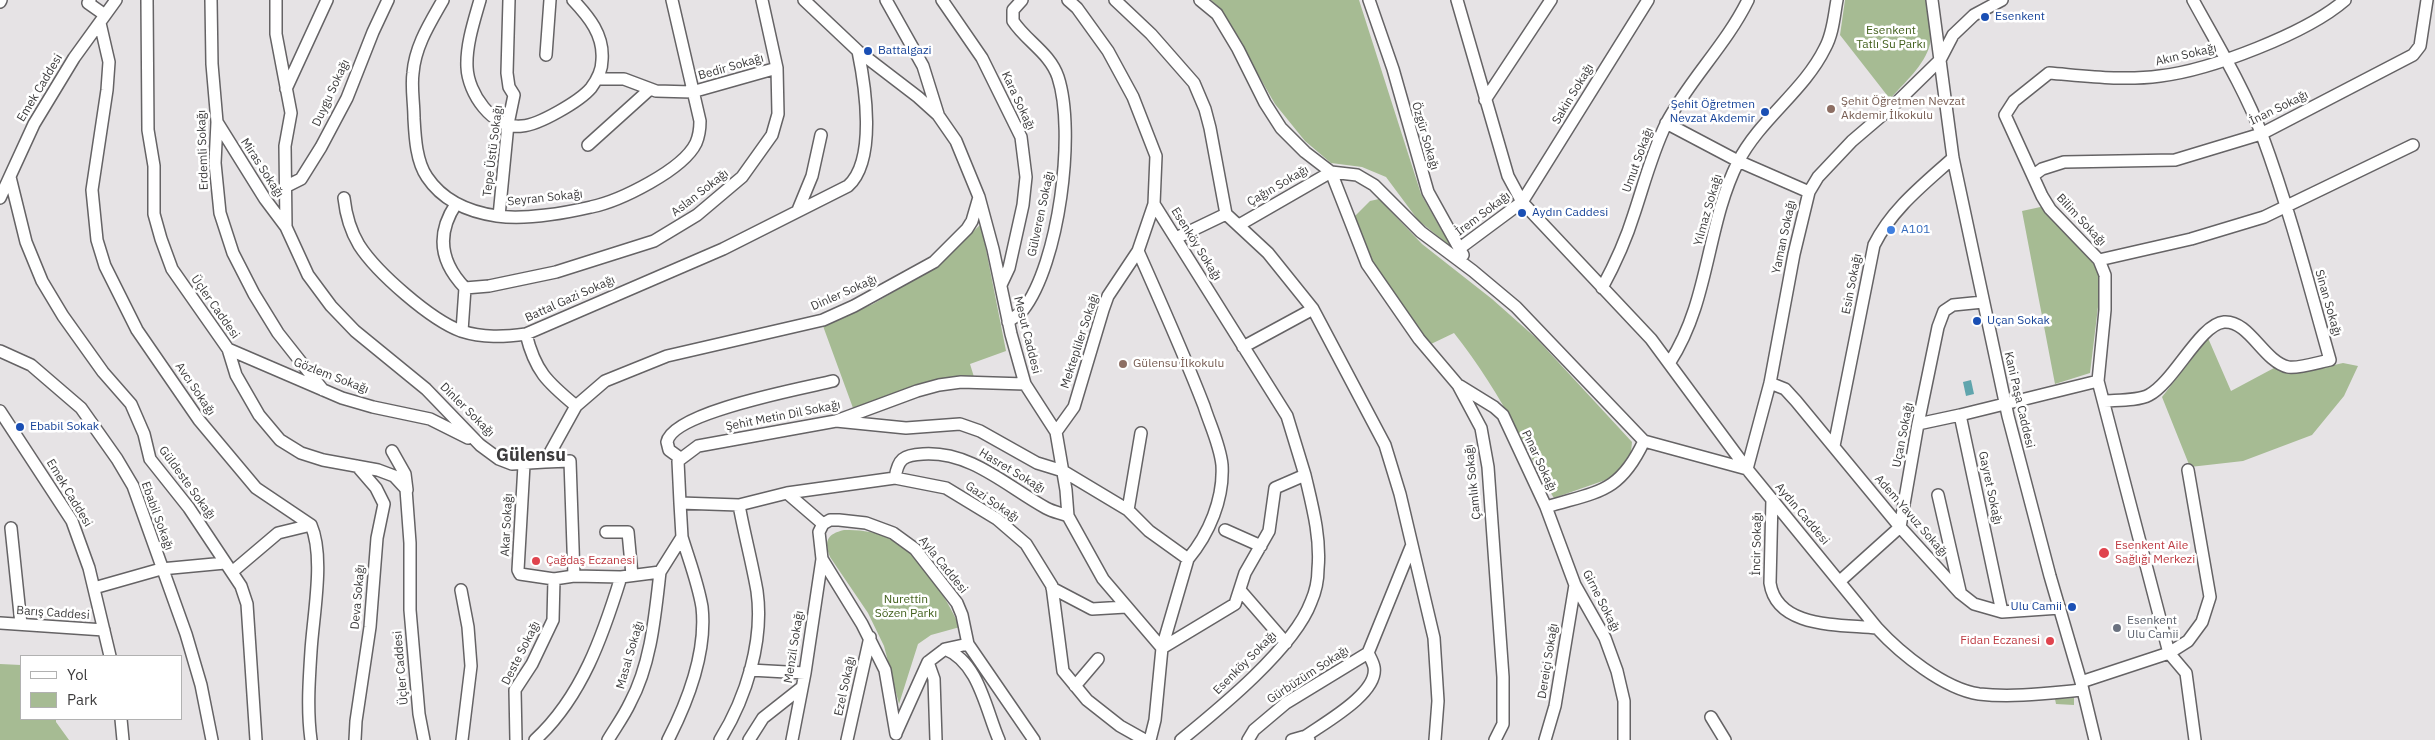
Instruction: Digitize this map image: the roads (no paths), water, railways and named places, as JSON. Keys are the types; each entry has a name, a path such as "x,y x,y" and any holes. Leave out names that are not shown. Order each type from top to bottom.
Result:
{"street":[{"path":"90,0 88,3 103,19"},
{"name":"Emek Caddesi","path":"0,198 34,124 74,58 116,0"},
{"name":"Üçler Caddesi","path":"147,0 148,130 154,166 154,214 172,269 228,349 241,383 259,415 280,440 301,453 323,460 378,470 394,476 403,485 407,494 410,543 410,610 419,714 424,740"},
{"name":"Erdemli Sokağı","path":"211,0 212,64 217,122 215,163 220,213 233,253 278,333 323,390"},
{"name":"Dinler Sokağı","path":"276,0 276,34 291,113 285,146 286,227 308,275 331,306 355,331 426,389 480,445 505,462 524,465 545,462 576,406 600,384 619,373 667,356 823,320 883,291 934,262 949,249 972,221 979,198"},
{"path":"286,89 327,0"},
{"name":"Duygu Sokağı","path":"285,187 301,179 321,146 347,98 388,0"},
{"name":"Seyran Sokağı","path":"443,0 420,42 414,64 415,130 418,150 427,176 442,194 456,204 471,210 499,216 551,213 593,207 626,194 657,178 688,154 696,144 700,121 672,0"},
{"path":"480,0 467,58 468,78 474,94 481,104 496,118 508,124 523,126 549,116 585,94 597,79 602,61 598,35 593,22 573,0"},
{"name":"Tepe Üstü Sokağı","path":"499,216 508,124 514,95 509,86 507,73 509,0"},
{"path":"546,55 550,0"},
{"name":"Aslan Sokağı","path":"464,288 489,286 556,272 654,241 698,215 742,177 772,135 778,114 777,68 762,0"},
{"name":"Mesut Caddesi","path":"804,0 858,51 892,74 938,115 956,141 979,198 1001,285 1008,322 1025,384 1056,432 1068,516 1103,579 1162,648"},
{"path":"886,0 923,66 938,115"},
{"name":"Kara Sokağı","path":"942,0 982,58 1021,138 1026,177 1023,205 1010,268 1001,285"},
{"name":"Gülveren Sokağı","path":"1008,322 1022,311 1034,293 1042,271 1054,227 1065,157 1061,88 1058,76 1048,59 1013,21 1013,10 1022,0"},
{"name":"Esenköy Sokağı","path":"1068,0 1077,8 1108,51 1134,97 1156,156 1154,204 1287,416 1305,475 1316,524 1318,569 1312,601 1286,643 1219,709 1182,740"},
{"path":"1114,0 1173,58 1197,88 1210,128 1226,214 1268,253 1313,309 1385,445 1400,494 1434,638 1438,701 1435,740"},
{"path":"1200,0 1217,14 1238,49 1265,103 1281,128 1305,152 1331,172 1347,173 1366,179 1421,232 1473,271 1516,307 1644,441 1747,469"},
{"name":"Özgür Sokağı","path":"1369,0 1393,69 1428,192 1473,271"},
{"name":"Aydın Caddesi","path":"1456,0 1508,176 1522,202 1670,362 1747,469 1840,580 1877,628 1896,649 1925,670 1973,692 2025,694 2082,686 2169,653 2188,641 2202,622 2210,597 2188,470"},
{"path":"1486,100 1551,0"},
{"name":"Sakin Sokağı","path":"1522,202 1648,0"},
{"name":"Umut Sokağı","path":"1602,288 1622,249 1652,156 1666,124 1691,84 1719,50 1748,0"},
{"name":"Yılmaz Sokağı","path":"1670,362 1689,328 1704,282 1721,206 1738,161 1761,127 1818,61 1829,40 1838,0"},
{"path":"1932,0 1940,60"},
{"path":"1940,60 1952,35 1974,15 2002,0"},
{"name":"Sinan Sokağı","path":"2104,401 2147,396 2162,386 2211,326 2224,322 2236,323 2276,361 2289,367 2330,360 2287,207 2261,134 2226,60 2193,0"},
{"name":"Akın Sokağı","path":"2005,115 2014,101 2049,73 2126,78 2161,76 2226,60 2329,14 2345,0"},
{"name":"İnan Sokağı","path":"2034,175 2042,169 2064,162 2175,160 2261,134 2413,55 2420,46 2427,0"},
{"name":"Avcı Sokağı","path":"103,19 109,62 107,90 92,190 97,240 105,266 137,330 199,420 256,488 310,525"},
{"name":"Battal Gazi Sokağı","path":"344,198 350,229 367,256 412,299 446,324 462,331 479,336 501,337 526,334 723,249 848,186 859,173 862,163 866,124 863,77 858,51"},
{"name":"Kani Paşa Caddesi","path":"1940,60 1953,158 2005,403 2095,740"},
{"name":"Yaman Sokağı","path":"1747,469 1770,383 1794,254 1809,192 1818,176 1940,60"},
{"name":"Bedir Sokağı","path":"649,90 692,92 777,68"},
{"path":"588,145 649,90 624,79 597,79"},
{"name":"Bilim Sokağı","path":"2005,115 2042,196 2050,208 2100,260 2105,275 2105,310 2098,381"},
{"name":"Miras Sokağı","path":"217,122 264,199 286,227"},
{"path":"1666,124 1738,161 1809,192"},
{"path":"798,210 812,176 821,135"},
{"path":"2100,260 2191,239 2264,217 2413,145"},
{"name":"Esin Sokağı","path":"1834,446 1874,245 1888,220 1901,205 1953,158"},
{"name":"Çağın Sokağı","path":"1239,225 1331,172"},
{"name":"Çamlık Sokağı","path":"1331,172 1367,264 1419,339 1458,386 1481,428 1488,467 1503,677 1503,724 1495,740"},
{"name":"Güldeste Sokağı","path":"10,177 26,242 42,281 63,316 103,372 132,404 144,434 150,459 190,508 241,586 247,604 256,740"},
{"name":"İrem Sokağı","path":"1460,248 1522,202"},
{"path":"456,204 445,228 444,256 448,269 464,288 462,331"},
{"name":"Mektepliler Sokağı","path":"1056,432 1074,407 1108,296 1138,252 1154,204"},
{"path":"1176,238 1226,214"},
{"path":"1138,252 1200,397 1219,450 1222,466 1219,494 1211,524 1201,544 1188,559 1162,648 1155,720 1150,740"},
{"name":"Uçan Sokağı","path":"1900,527 1918,424 1938,327 1944,311 1953,306 1983,302"},
{"path":"1243,347 1313,309"},
{"path":"526,334 532,359 544,376 576,406"},
{"name":"Gözlem Sokağı","path":"228,349 323,390 373,407 430,419 480,445"},
{"name":"Ebabil Sokağı","path":"0,351 31,365 85,413 133,486 161,569 186,634 201,685 212,740"},
{"path":"668,740 689,692 698,656 702,610 682,537 678,466 680,458 669,450 667,442 671,433 683,424 714,410 833,381"},
{"path":"1918,424 2098,381 2169,653 2186,673 2195,740"},
{"name":"Şehit Metin Dil Sokağı","path":"680,458 698,446 836,421 918,390 939,385 961,382 1025,384"},
{"name":"Adem Yavuz Sokağı","path":"1770,383 1785,390 1834,446 1900,527 1960,593 1974,604 2002,612 2060,608"},
{"name":"Pınar Sokağı","path":"1458,386 1494,407 1503,415 1546,507 1604,490 1618,481 1630,469 1644,441"},
{"name":"Emek Caddesi","path":"0,411 72,521 83,546 110,655"},
{"name":"Gayret Sokağı","path":"1960,415 2002,612"},
{"path":"836,421 906,428 960,424 980,431 1037,463 1063,471 1128,510 1149,531 1188,559"},
{"path":"1128,510 1141,433"},
{"path":"392,451 406,474 407,494"},
{"name":"Hasret Sokağı","path":"895,478 898,464 902,458 919,454 941,453 975,464 1048,509 1068,516"},
{"path":"545,462 570,461 574,576"},
{"name":"Akar Sokağı","path":"524,465 518,570 524,576 554,579 574,576 627,576"},
{"name":"Deva Sokağı","path":"355,740 356,721 370,627 377,538 384,504 376,488 357,466"},
{"path":"1162,648 1232,607 1238,601 1245,573 1269,531 1275,488 1305,475"},
{"name":"Gazi Sokağı","path":"787,493 895,478 946,488 997,519 1026,544 1052,588 1061,668 1087,700 1120,726 1146,740"},
{"path":"680,503 738,504 787,493 823,524 819,532 822,559 870,637 885,670 894,737"},
{"path":"1938,495 1960,593"},
{"name":"İncir Sokağı","path":"1772,499 1773,546 1770,583 1772,595 1778,604 1801,619 1877,628"},
{"path":"720,740 750,670 758,612 757,590 738,504"},
{"name":"Girne Sokağı","path":"1546,507 1575,585 1605,638 1617,671 1624,701 1624,740"},
{"name":"Ayla Caddesi","path":"823,524 830,520 866,522 882,527 905,540 926,561 957,603 962,614 968,644 1034,740"},
{"path":"94,588 161,569 228,568 278,534 310,525 315,534 318,584 311,652 309,721 311,740"},
{"path":"1840,580 1900,527"},
{"path":"11,528 21,624"},
{"path":"1225,530 1260,546"},
{"path":"535,740 561,708 591,662 627,576 628,532 606,532"},
{"path":"627,576 660,572 682,537"},
{"name":"Gürbüzüm Sokağı","path":"1248,740 1254,730 1286,703 1368,653 1411,547"},
{"name":"Menzil Sokağı","path":"792,740 805,673 822,559"},
{"name":"Masal Sokağı","path":"608,740 630,703 638,684 654,627 660,572"},
{"name":"Deste Sokağı","path":"516,740 515,690 532,664 553,620 554,579"},
{"name":"Dereiçi Sokağı","path":"1545,740 1558,691 1575,585"},
{"path":"1052,588 1092,609 1126,607"},
{"path":"461,590 468,627 470,666 462,740"},
{"path":"1240,590 1286,643"},
{"name":"Barış Caddesi","path":"0,622 104,630"},
{"name":"Ezel Sokağı","path":"847,740 870,637"},
{"path":"894,737 928,662 945,649 968,644"},
{"path":"945,649 961,658 971,671 1000,740"},
{"path":"1292,740 1308,738 1363,695 1374,675 1374,668 1368,653"},
{"path":"1075,686 1098,659"},
{"path":"928,662 934,679 936,740"},
{"path":"750,670 805,673"},
{"path":"749,740 763,718 801,688"},
{"path":"1711,716 1725,740"},
{"path":"121,720 123,740"}],"water":[{"path":"1971,380 1974,394 1966,396 1963,382"}],"place":[{"name":"Esenkent","path":"1985,17"},
{"name":"Battalgazi","path":"868,51"},
{"name":"Şehit Öğretmen Nevzat Akdemir İlkokulu","path":"1831,109"},
{"name":"Şehit Öğretmen Nevzat Akdemir","path":"1765,112"},
{"name":"Aydın Caddesi","path":"1522,213"},
{"name":"A101","path":"1891,230"},
{"name":"Uçan Sokak","path":"1977,321"},
{"name":"Gülensu İlkokulu","path":"1123,364"},
{"name":"Ebabil Sokak","path":"20,427"},
{"name":"Esenkent Aile Sağlığı Merkezi","path":"2104,553"},
{"name":"Çağdaş Eczanesi","path":"536,561"},
{"name":"Ulu Camii","path":"2072,607"},
{"name":"Esenkent Ulu Camii","path":"2117,628"},
{"name":"Fidan Eczanesi","path":"2050,641"}],"district":[{"name":"Gülensu","path":"531,456"}],"park label":[{"name":"Esenkent Tatlı Su Parkı","path":"1891,38"},
{"name":"Nurettin Sözen Parkı","path":"906,607"}]}
